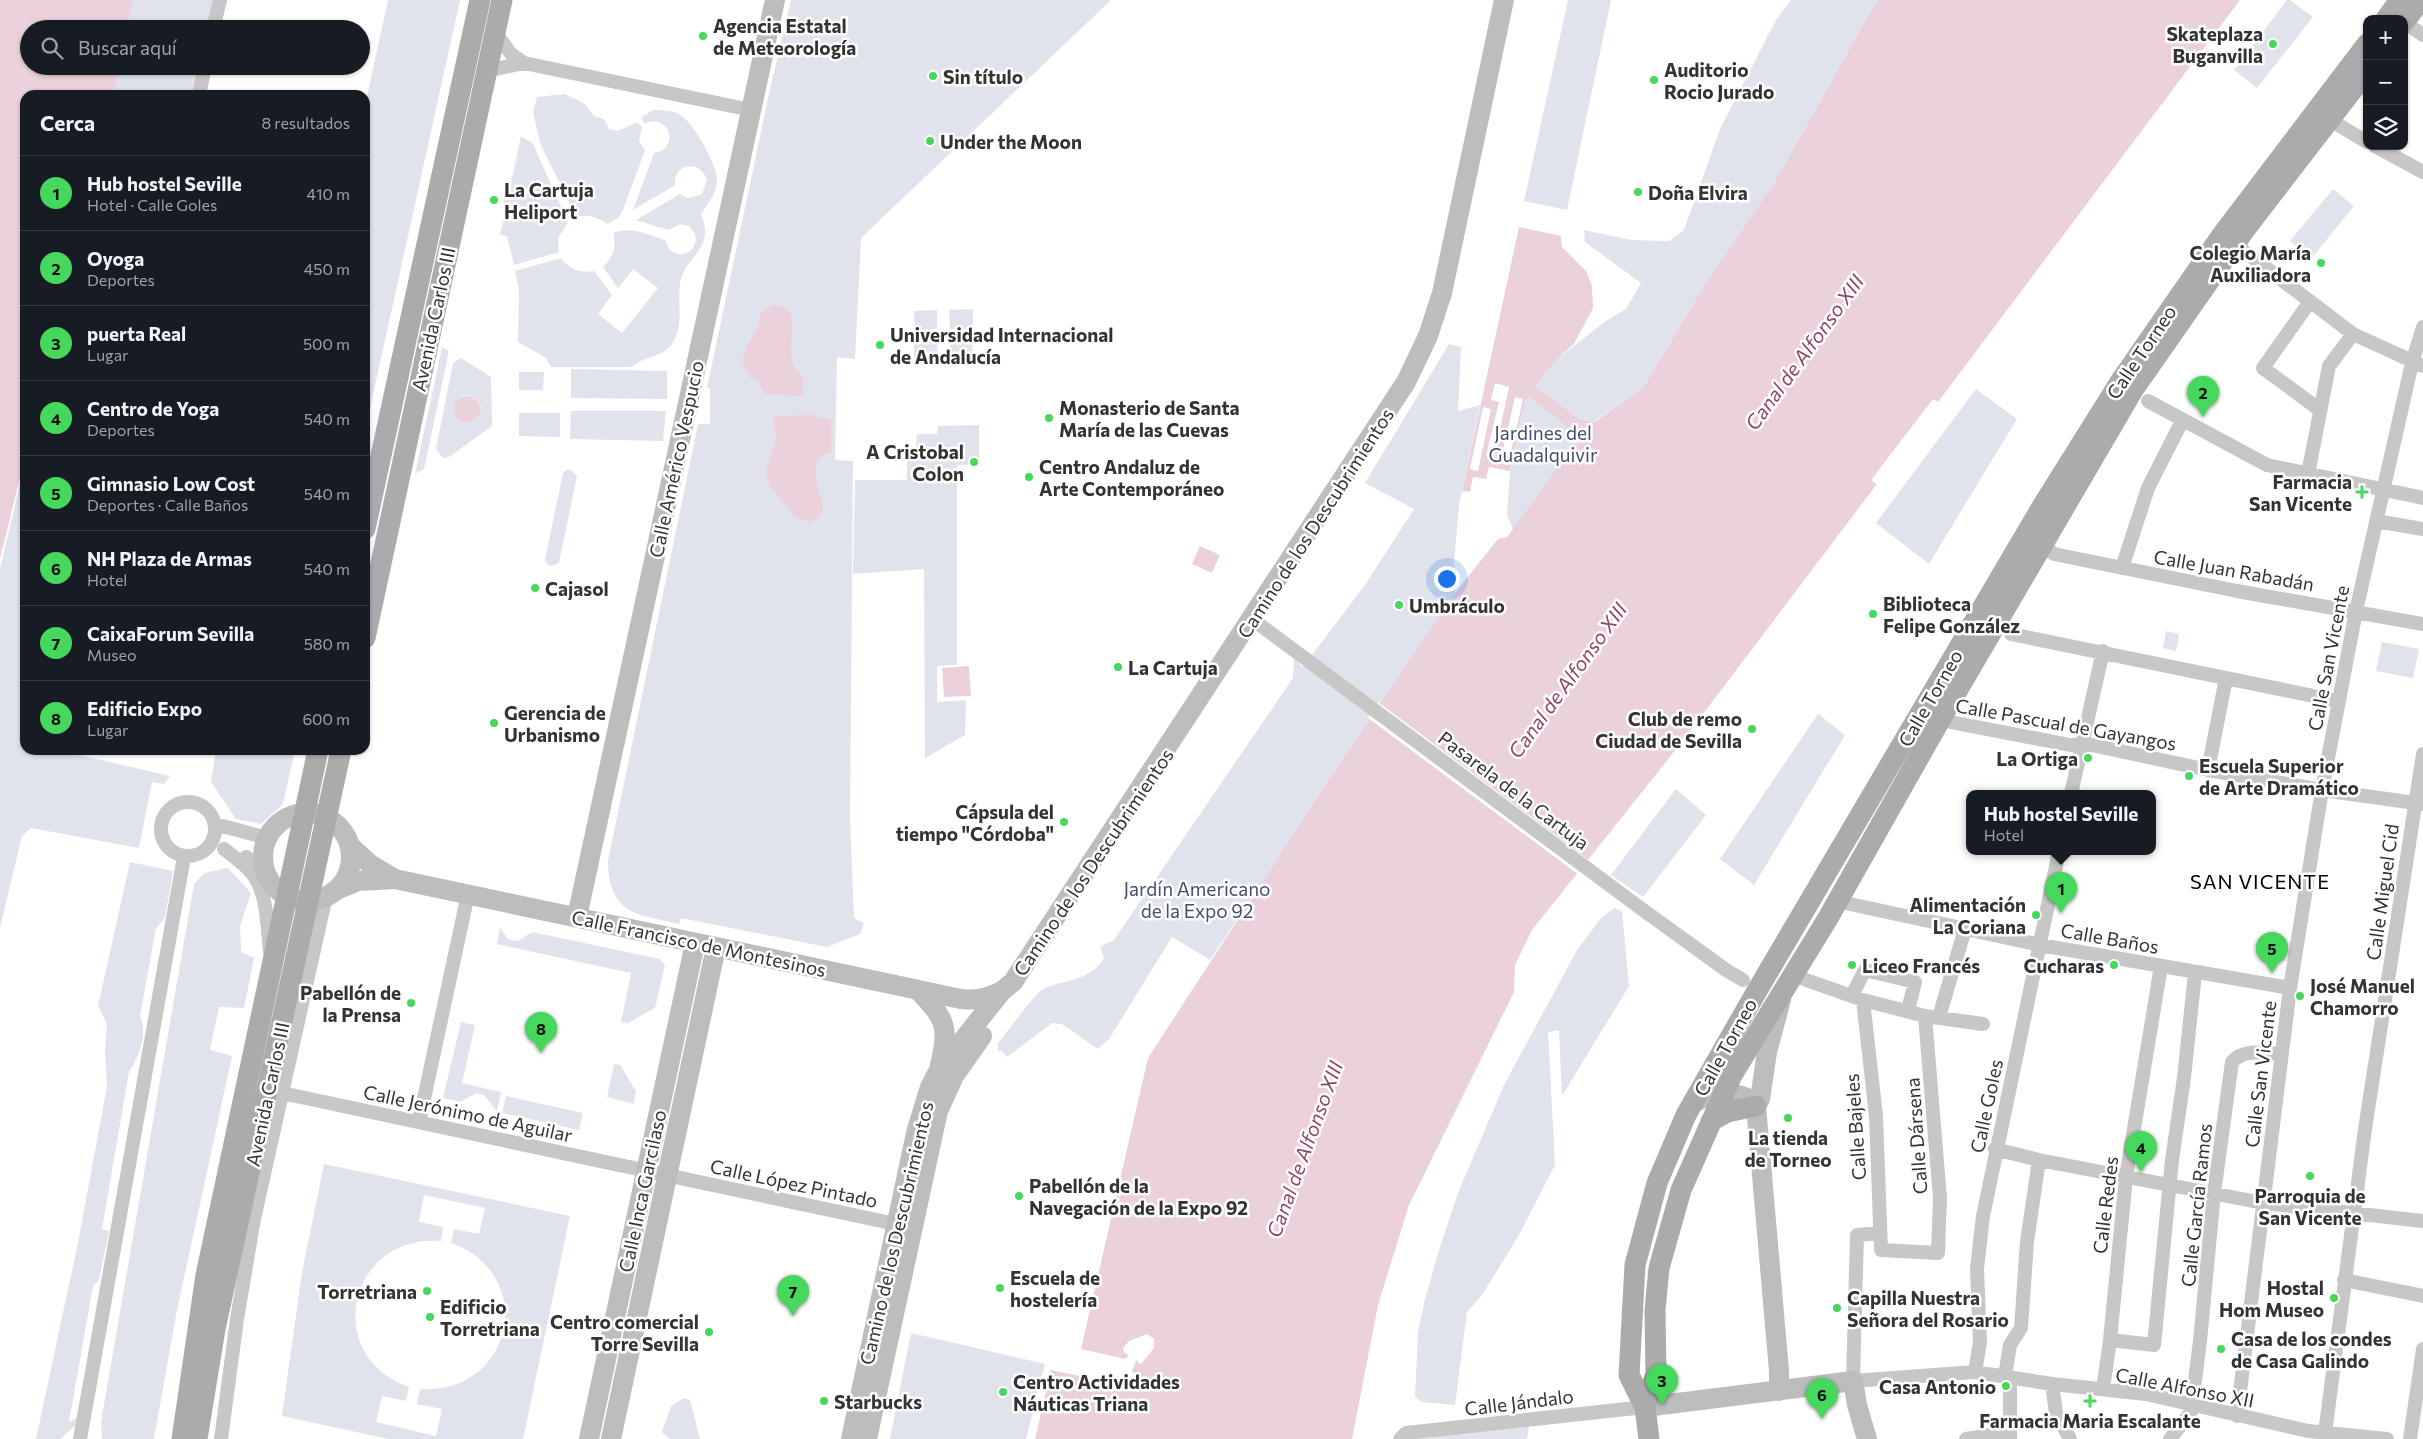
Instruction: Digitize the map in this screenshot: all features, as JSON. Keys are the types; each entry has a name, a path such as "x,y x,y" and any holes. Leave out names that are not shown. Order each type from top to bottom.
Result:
{"main road":[{"name":"Avenida Carlos III","path":"370,506 480,0"},
{"name":"Avenida Carlos III","path":"370,615 502,0"},
{"path":"2398,15 2421,0"},
{"name":"Calle Torneo","path":"1650,1428 1656,1374 1655,1310 1660,1268 1681,1190 1745,981 2120,382 2228,240 2363,50"},
{"name":"Calle Torneo","path":"1710,1100 1713,1085 1732,1076 1824,924 1940,720 2133,390 2228,240 2330,120 2363,76"},
{"name":"Avenida Carlos III","path":"182,1439 206,1274 317,755"},
{"name":"Avenida Carlos III","path":"197,1439 215,1329 323,896 326,818 340,755"},
{"path":"1710,1100 1727,1112 1751,1106"},
{"path":"167,1439 188,1320 206,1274"},
{"path":"208,1439 215,1329"}],"street":[{"path":"215,20 220,0"},
{"name":"Calle Américo Vespucio","path":"577,918 775,0"},
{"name":"Camino de los Descubrimientos","path":"867,1439 923,1108 939,1070 1002,991 1014,982 1406,382 1422,352 1442,293 1504,0"},
{"path":"2408,23 2423,35"},
{"path":"494,32 511,54 524,63 751,110"},
{"path":"486,71 524,63"},
{"path":"200,90 203,75"},
{"path":"2330,120 2363,140"},
{"path":"2382,150 2423,172"},
{"path":"2228,240 2309,303 2353,334 2418,364"},
{"path":"2309,303 2263,368 2320,410"},
{"name":"Calle San Vicente","path":"2237,1416 2290,988 2322,790 2356,611 2383,490 2418,364 2423,327"},
{"path":"2308,474 2329,366 2353,334"},
{"path":"2148,401 2268,465 2423,498"},
{"path":"2122,568 2148,488 2182,420"},
{"path":"2376,521 2423,529"},
{"name":"Calle Juan Rabadán","path":"2043,544 2054,554 2423,624"},
{"name":"Pasarela de la Cartuja","path":"1252,619 1639,907 1745,981"},
{"path":"2011,634 2103,651 2338,701"},
{"path":"2072,790 2103,651"},
{"path":"2208,770 2226,678"},
{"name":"Calle Pascual de Gayangos","path":"1940,720 2070,745 2081,744 2208,770 2322,790 2418,804"},
{"name":"Calle Miguel Cid","path":"2325,1434 2353,1213 2418,804 2423,754"},
{"path":"265,870 240,853 217,847 184,857 175,854 162,841 161,823 171,808 179,803 197,804 212,815 215,824 214,838 217,847 251,872 258,882 263,896 272,965"},
{"path":"323,896 287,896 270,881 265,870 263,850 267,838 282,820 305,813 326,818"},
{"name":"Calle Francisco de Montesinos","path":"326,818 341,830 350,846 371,865 395,879"},
{"path":"215,824 267,838"},
{"path":"221,1439 236,1328 254,1219 323,896 348,872 351,859 350,846"},
{"name":"Calle Goles","path":"1975,1372 1980,1342 1977,1269 1983,1216 1995,1150 2058,855"},
{"path":"80,1439 184,857"},
{"name":"Calle Francisco de Montesinos","path":"323,896 358,881 395,879 918,990 975,1000 988,998 1002,991"},
{"path":"419,1122 468,894"},
{"name":"Calle Baños","path":"1836,901 2040,946 2290,988"},
{"path":"1932,1016 1965,929"},
{"name":"Calle Inca Garcilaso","path":"589,1439 695,943"},
{"name":"Calle Inca Garcilaso","path":"611,1439 716,947"},
{"name":"Calle Redes","path":"2103,1389 2110,1340 2126,1177 2161,966"},
{"path":"1858,998 1865,970 1915,982 1908,1010"},
{"path":"2110,1340 2154,1345 2170,1186 2195,973"},
{"path":"1788,981 1932,1016 1983,1024"},
{"name":"Calle Torneo","path":"1779,1391 1779,1371 1751,1106 1760,1099 1767,1052 1788,981"},
{"path":"918,990 938,1011 944,1023 946,1037 939,1070"},
{"name":"Camino de los Descubrimientos","path":"851,1439 904,1226 938,1111 954,1076 992,1022 1002,991"},
{"name":"Calle Bajeles","path":"1858,998 1876,1116 1881,1250"},
{"name":"Calle Dársena","path":"1881,1250 1938,1253 1940,1198 1932,1016"},
{"name":"Calle García Ramos","path":"2170,1439 2191,1412 2190,1405 2200,1341 2214,1193 2232,1062 2237,1056 2249,1052 2282,1054"},
{"name":"Calle Jerónimo de Aguilar","path":"282,1093 668,1175"},
{"path":"1710,1100 1748,1097 1751,1106"},
{"path":"1995,1150 2263,1203 2423,1221"},
{"path":"1966,1439 2010,1435 2007,1377 2010,1345 2021,1328 2027,1242 2039,1160"},
{"name":"Calle López Pintado","path":"668,1175 904,1226"},
{"path":"1867,1439 1857,1406 1854,1382 1857,1235 1880,1234"},
{"path":"2344,1280 2423,1296"},
{"path":"2410,1439 2423,1349"},
{"name":"Calle Alfonso XII","path":"1854,1382 1975,1372 2052,1384 2146,1394 2308,1435 2325,1434 2386,1439"},
{"path":"1650,1428 1779,1391 1854,1382"},
{"path":"2052,1384 2056,1413 2070,1439"},
{"name":"Calle Jándalo","path":"1400,1439 1406,1434 1650,1428"}],"green space":[{"path":"133,0 220,0 215,20 128,20"},
{"path":"388,0 460,0 370,408 370,90 368,90"},
{"path":"791,0 1111,0 861,238 855,359 837,357 835,460 853,461 850,819 854,918 864,923 860,934 827,947 681,918 679,924 638,914 620,902 613,892 608,861 698,424 710,424 710,388 707,388 770,89"},
{"path":"1568,0 1611,0 1567,210 1524,201"},
{"name":"Jardines del Guadalquivir","path":"1791,0 1877,0 1774,183 1704,286 1643,388 1593,422 1579,419 1536,386 1558,358 1606,321 1626,309 1641,283 1585,242 1584,230 1631,240 1669,241 1684,230 1720,129 1776,20"},
{"name":"Skateplaza Buganvilla","path":"2287,0 2290,0 2313,17 2257,88 2234,70"},
{"path":"115,75 203,75 200,90 111,90"},
{"path":"565,94 585,104 594,116 604,119 609,129 618,131 637,122 642,127 639,141 645,150 623,210 618,218 607,224 592,217 576,217 540,143 533,112 537,97"},
{"path":"653,110 677,113 683,117 702,142 716,172 717,179 714,193 701,214 705,226 705,236 702,245 687,266 680,284 680,315 675,338 671,345 663,352 631,367 551,367 546,358 518,342 519,292 515,271 561,258 576,270 584,272 594,271 612,295 598,314 622,333 658,288 633,269 618,288 603,267 613,252 615,243 613,233 627,230 646,233 665,240 670,250 680,254 689,252 695,245 695,234 689,226 680,224 668,230 636,220 680,194 688,198 702,194 707,180 704,173 699,169 688,166 683,168 678,172 675,185 633,210 654,153 662,150 667,145 669,139 669,132 666,127 660,123 653,122 645,124 641,118"},
{"path":"521,136 533,144 568,222 558,239 559,252 514,265 507,236 500,235 506,206 503,205 505,191 509,192"},
{"path":"2333,189 2354,206 2311,259 2290,241"},
{"path":"973,309 973,329 950,329 949,310"},
{"path":"937,310 937,329 915,330 914,311"},
{"path":"972,339 973,357 951,358 950,340"},
{"path":"937,340 938,360 914,361 914,341"},
{"name":"Jardín Americano de la Expo 92","path":"1449,344 1461,347 1458,411 1480,405 1459,505 1454,562 1455,593 1210,960 1172,937 1109,1039 1098,1049 1062,1024 1052,1023 1007,1057 1002,1051 998,1051 998,1043 1039,992 1092,972 1104,958 1100,947 1114,940 1293,678 1294,659 1303,667 1365,585 1414,509 1365,483"},
{"path":"442,347 449,351 424,469 415,474"},
{"path":"461,358 491,377 492,426 449,457 443,458 436,449 453,363","holes":["462,396 469,396 479,402 481,408 475,420 467,422 459,419"]},
{"path":"571,369 667,371 667,399 571,398"},
{"path":"519,372 544,372 543,390 519,390"},
{"path":"1976,389 2017,419 1929,564 1876,523"},
{"name":"Jardines del Guadalquivir","path":"1529,397 1571,430 1580,441 1560,464 1513,529 1507,515 1510,471 1525,401"},
{"path":"571,411 666,411 663,441 570,439"},
{"path":"519,413 560,413 560,437 519,436"},
{"path":"979,425 979,464 957,465 957,665 937,666 937,702 966,700 965,735 925,758 924,569 853,574 855,480 907,480 907,454 916,451 917,434 937,434 938,426"},
{"path":"571,470 577,476 559,563 551,566 545,560 563,473"},
{"path":"20,483 20,755 79,755 170,776 164,784 152,782 139,848 31,828 22,836 0,928 0,569"},
{"path":"2166,631 2179,634 2176,651 2163,648"},
{"path":"2382,642 2419,649 2413,678 2376,671"},
{"path":"1818,714 1845,735 1754,885 1720,859"},
{"path":"215,755 294,755 283,804 261,824 236,819 211,782"},
{"path":"1676,789 1706,815 1643,897 1611,875"},
{"path":"130,862 173,871 165,918 156,928 140,1016 143,1037 139,1052 129,1072 102,1229 109,1231 99,1280 93,1286 69,1422 78,1417 76,1425 60,1439 36,1439 79,1238 107,1086 105,1049 107,1024 98,1006"},
{"path":"228,868 251,893 240,926 241,952 254,958 244,1008 219,1007 210,1050 232,1056 176,1315 154,1439 102,1439 101,1422 194,884 204,873"},
{"path":"1615,908 1622,912 1629,986 1562,1096 1559,1030 1548,1032 1555,1165 1518,1237 1482,1295 1467,1312 1455,1405 1422,1402 1415,1397 1418,1333 1438,1253 1458,1193 1504,1085 1577,950 1602,917"},
{"path":"500,927 508,939 518,941 532,932 660,959 665,965 655,1008 628,1023 621,1022 631,973 497,944"},
{"path":"461,1022 475,1025 462,1083 501,1092 497,1112 484,1095 477,1093 460,1102 443,1098"},
{"path":"614,1064 620,1065 636,1091 634,1104 607,1097"},
{"path":"506,1096 583,1113 579,1130 502,1113"},
{"path":"324,1164 570,1216 523,1439 389,1439 282,1416 302,1272","holes":["424,1195 485,1208 479,1234 454,1229 451,1243 479,1258 496,1280 504,1304 503,1330 494,1354 476,1373 452,1386 420,1389 417,1404 442,1409 436,1436 376,1422 382,1396 406,1401 409,1387 381,1372 364,1350 356,1325 357,1300 367,1276 384,1256 409,1244 441,1241 443,1227 419,1222"]},
{"path":"911,1333 1045,1364 1026,1439 890,1439"},
{"path":"684,1398 690,1400 700,1439 670,1439 662,1432 671,1406"},
{"path":"1526,1425 1529,1428 1527,1439 1416,1439"}],"water":[{"path":"0,0 133,0 129,20 20,20 20,75 117,75 114,90 20,90 20,477 0,559"},
{"name":"Canal de Alfonso XIII","path":"1877,0 2240,0 1938,402 1933,399 1871,480 1877,484 1681,743 1532,930 1515,965 1514,992 1409,1205 1378,1305 1352,1439 1035,1439 1051,1370 1129,1386 1135,1375 1132,1372 1136,1360 1141,1364 1154,1348 1154,1339 1147,1334 1129,1341 1123,1348 1125,1354 1129,1355 1125,1359 1081,1349 1148,1058 1326,784 1455,593 1498,539 1507,537 1560,464 1580,441 1571,430 1529,397 1525,401 1510,471 1489,467 1486,479 1473,477 1470,492 1462,491 1519,227 1561,236 1562,247 1586,271 1592,286 1593,308 1574,344 1558,358 1536,386 1579,419 1594,422 1643,388 1704,286 1774,183","holes":["1495,383 1509,387 1494,458 1486,456 1499,402 1491,400","1515,397 1523,399 1508,465 1500,463","1483,407 1491,409 1478,471 1470,469"]},
{"path":"771,305 782,307 788,311 791,317 792,360 804,383 803,396 765,394 757,380 750,378 742,361 747,345 758,327 761,312"},
{"path":"467,396 476,400 480,409 476,418 467,422 458,418 454,409 458,400"},
{"path":"815,415 815,417 831,419 831,453 823,454 816,467 816,480 823,509 818,518 811,522 795,518 770,486 766,472 776,438 773,416"},
{"path":"1200,546 1220,555 1212,573 1192,564"},
{"path":"969,666 971,696 944,697 942,668"}],"pier":[{"path":"1378,702 1590,861 1579,875 1368,718"}],"place":[{"name":"Agencia Estatal de Meteorología","path":"703,36"},
{"name":"Skateplaza Buganvilla","path":"2273,44"},
{"name":"Sin título","path":"933,76"},
{"name":"Auditorio Rocio Jurado","path":"1654,80"},
{"name":"Under the Moon","path":"930,141"},
{"name":"Doña Elvira","path":"1638,192"},
{"name":"La Cartuja Heliport","path":"494,200"},
{"name":"Colegio María Auxiliadora","path":"2321,263"},
{"name":"Universidad Internacional de Andalucía","path":"880,345"},
{"name":"Oyoga","path":"2203,417"},
{"name":"Monasterio de Santa María de las Cuevas","path":"1049,418"},
{"name":"A Cristobal Colon","path":"974,462"},
{"name":"Centro Andaluz de Arte Contemporáneo","path":"1029,477"},
{"name":"Farmacia San Vicente","path":"2362,492"},
{"name":"Cajasol","path":"535,588"},
{"name":"Umbráculo","path":"1399,605"},
{"name":"Biblioteca Felipe González","path":"1873,614"},
{"name":"La Cartuja","path":"1118,667"},
{"name":"Gerencia de Urbanismo","path":"494,723"},
{"name":"Club de remo Ciudad de Sevilla","path":"1752,729"},
{"name":"La Ortiga","path":"2088,758"},
{"name":"Escuela Superior de Arte Dramático","path":"2189,776"},
{"name":"Cápsula del tiempo \"Córdoba\"","path":"1064,822"},
{"name":"Hub hostel Seville","path":"2061,913"},
{"name":"Alimentación La Coriana","path":"2036,915"},
{"name":"Liceo Francés","path":"1852,965"},
{"name":"Cucharas","path":"2114,965"},
{"name":"Gimnasio Low Cost","path":"2272,973"},
{"name":"José Manuel Chamorro","path":"2300,996"},
{"name":"Pabellón de la Prensa","path":"411,1003"},
{"name":"Edificio Expo","path":"541,1053"},
{"name":"La tienda de Torneo","path":"1788,1118"},
{"name":"Centro de Yoga","path":"2141,1172"},
{"name":"Parroquia de San Vicente","path":"2310,1176"},
{"name":"Pabellón de la Navegación de la Expo 92","path":"1019,1196"},
{"name":"Escuela de hostelería","path":"1000,1288"},
{"name":"Torretriana","path":"427,1291"},
{"name":"Hostal Hom Museo","path":"2334,1298"},
{"name":"Capilla Nuestra Señora del Rosario","path":"1837,1308"},
{"name":"CaixaForum Sevilla","path":"793,1316"},
{"name":"Edificio Torretriana","path":"430,1317"},
{"name":"Centro comercial Torre Sevilla","path":"709,1332"},
{"name":"Casa de los condes de Casa Galindo","path":"2221,1349"},
{"name":"Casa Antonio","path":"2006,1386"},
{"name":"Centro Actividades Náuticas Triana","path":"1003,1392"},
{"name":"Starbucks","path":"824,1401"},
{"name":"Farmacia Maria Escalante","path":"2090,1401"},
{"name":"puerta Real","path":"1662,1405"},
{"name":"NH Plaza de Armas","path":"1822,1419"}],"district":[{"name":"SAN VICENTE","path":"2260,881"}]}
